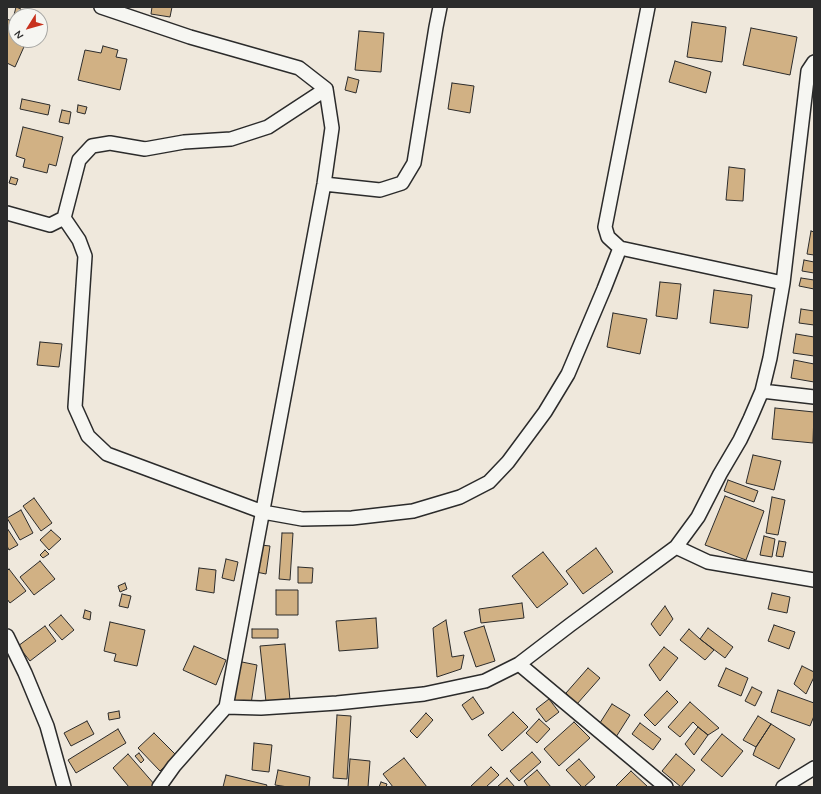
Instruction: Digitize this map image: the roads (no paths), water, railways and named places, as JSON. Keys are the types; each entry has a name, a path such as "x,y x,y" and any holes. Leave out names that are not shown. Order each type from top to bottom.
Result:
{"street":[{"path":"101,7 190,37 299,68 326,89 332,128 324,184 226,708 174,766 159,787"},
{"path":"324,184 380,190 402,183 414,163 440,7"},
{"path":"648,7 605,227 608,237 620,248 783,283"},
{"path":"226,708 261,708 337,703 424,694 485,681 519,664 676,547 698,517 743,433 762,391 770,358 783,283 808,71 814,62"},
{"path":"326,89 268,127 231,139 184,142 145,149 110,143 92,146 79,160 64,218 79,240 84,256 75,407 88,436 108,454 263,512 302,519 352,518 413,511 460,497 489,482 508,462 545,412 568,374 620,248"},
{"path":"7,213 50,225 64,218"},
{"path":"762,391 814,397"},
{"path":"676,547 708,562 814,580"},
{"path":"7,636 25,673 47,726 64,787"},
{"path":"519,664 666,787"},
{"path":"783,787 814,768"}]}
